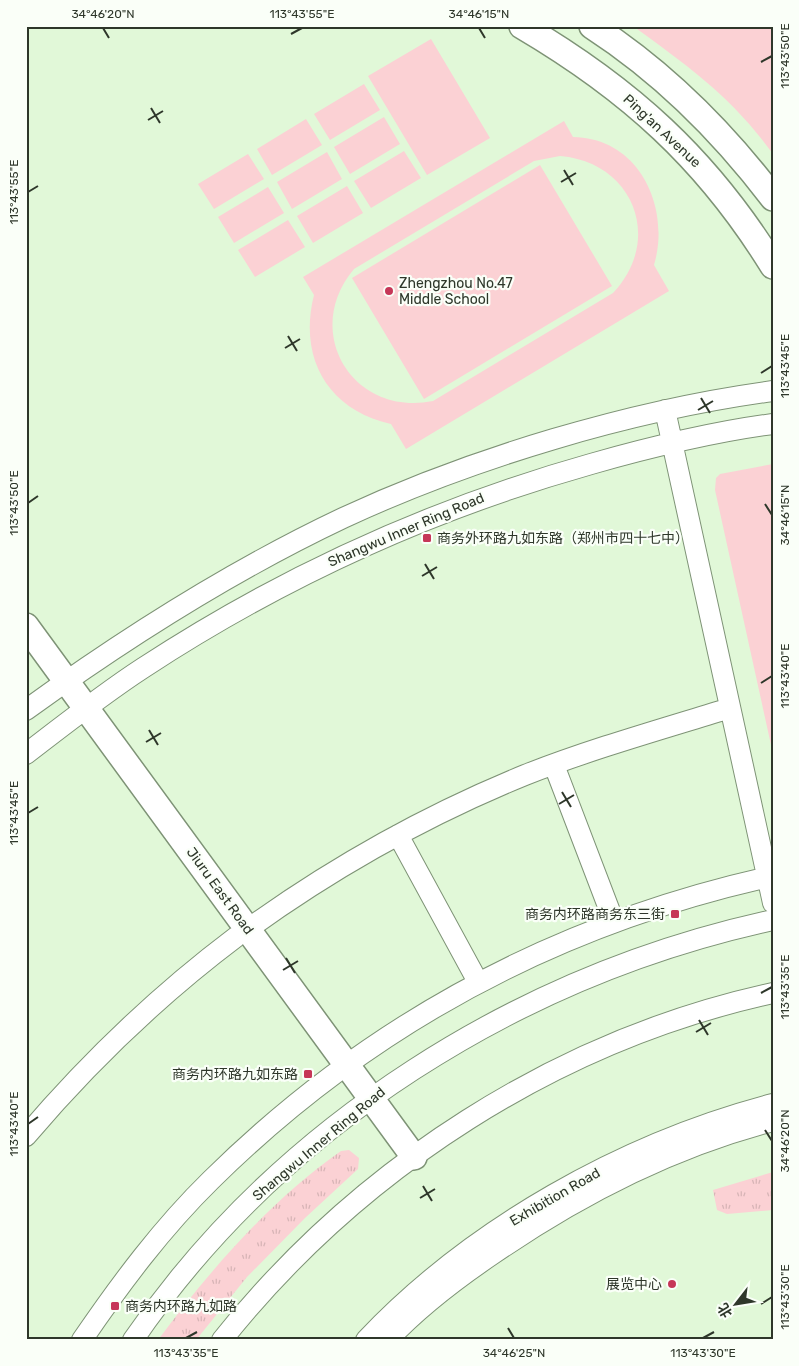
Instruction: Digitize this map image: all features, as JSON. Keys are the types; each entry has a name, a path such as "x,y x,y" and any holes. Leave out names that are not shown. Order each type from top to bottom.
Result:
{"main road":[{"name":"Ping'an Avenue","path":"522,26 606,81 639,106 680,145 715,182 745,222 773,266"},
{"path":"592,26 663,78 743,158 773,198"},
{"name":"Jiuru East Road","path":"26,626 61,685 408,1161"},
{"name":"Jiuru East Road","path":"26,648 61,685"}],"street":[{"path":"26,710 124,641 179,607 259,560 344,518 495,458 666,410 732,396 773,391"},
{"path":"666,410 730,708 770,877 773,903"},
{"name":"Shangwu Inner Ring Road","path":"26,754 142,669 204,630 275,590 358,548 506,489 672,443 773,424"},
{"path":"26,1136 58,1099 115,1040 155,1003 242,933 287,901 398,835 452,807 554,765 730,708"},
{"path":"554,765 614,922"},
{"path":"398,835 478,982"},
{"path":"82,1340 155,1241 210,1181 272,1125 368,1048 478,982 512,964 614,922 674,901 770,877"},
{"name":"Shangwu Inner Ring Road","path":"133,1340 188,1269 240,1211 312,1146 393,1083 531,1002 614,967 660,951 737,928 773,920"},
{"path":"222,1340 290,1261 346,1211 408,1161 480,1112 561,1066 708,1009 773,993"},
{"name":"Exhibition Road","path":"366,1340 396,1308 458,1258 510,1222 561,1192 660,1142 706,1123 773,1104"},
{"name":"Exhibition Road","path":"388,1340 407,1320 468,1271 519,1236 569,1206 666,1156 712,1139 773,1121"}],"green space":[{"path":"633,26 773,26 773,154 742,116 709,84"},
{"path":"431,39 490,138 427,175 368,76"},
{"path":"364,84 380,110 330,140 314,114"},
{"path":"384,117 400,144 350,174 334,147"},
{"path":"306,119 322,145 272,175 257,149"},
{"path":"564,121 573,137 596,140 616,149 633,163 645,180 654,200 658,221 658,243 654,265 669,291 406,449 391,424 369,417 350,407 335,394 323,378 315,360 310,340 310,318 314,295 303,277","holes":["560,156 585,161 606,172 622,188 633,206 638,228 636,250 628,272 613,293 433,401 404,403 379,396 359,383 344,365 335,343 333,318 339,293 354,269 534,161"]},
{"path":"404,151 421,178 371,208 354,181"},
{"path":"327,152 342,179 292,209 277,182"},
{"path":"248,154 264,179 214,209 198,184"},
{"path":"540,165 612,286 424,399 352,278"},
{"path":"347,186 363,213 313,243 297,216"},
{"path":"268,187 284,213 234,243 218,217"},
{"path":"288,220 305,247 255,277 238,250"},
{"path":"773,464 773,754 715,490 716,478 720,474"},
{"path":"349,1150 359,1158 358,1169 305,1218 247,1277 196,1340 158,1340 198,1288 266,1214 315,1170 341,1151"},
{"path":"773,1172 773,1210 727,1214 717,1210 713,1190"}],"place":[{"name":"Zhengzhou No.47 Middle School","path":"389,291"},
{"name":"商务外环路九如东路（郑州市四十七中）","path":"427,538"},
{"name":"商务内环路商务东三街","path":"675,914"},
{"name":"商务内环路九如东路","path":"308,1074"},
{"name":"展览中心","path":"672,1284"},
{"name":"商务内环路九如路","path":"115,1306"}]}
